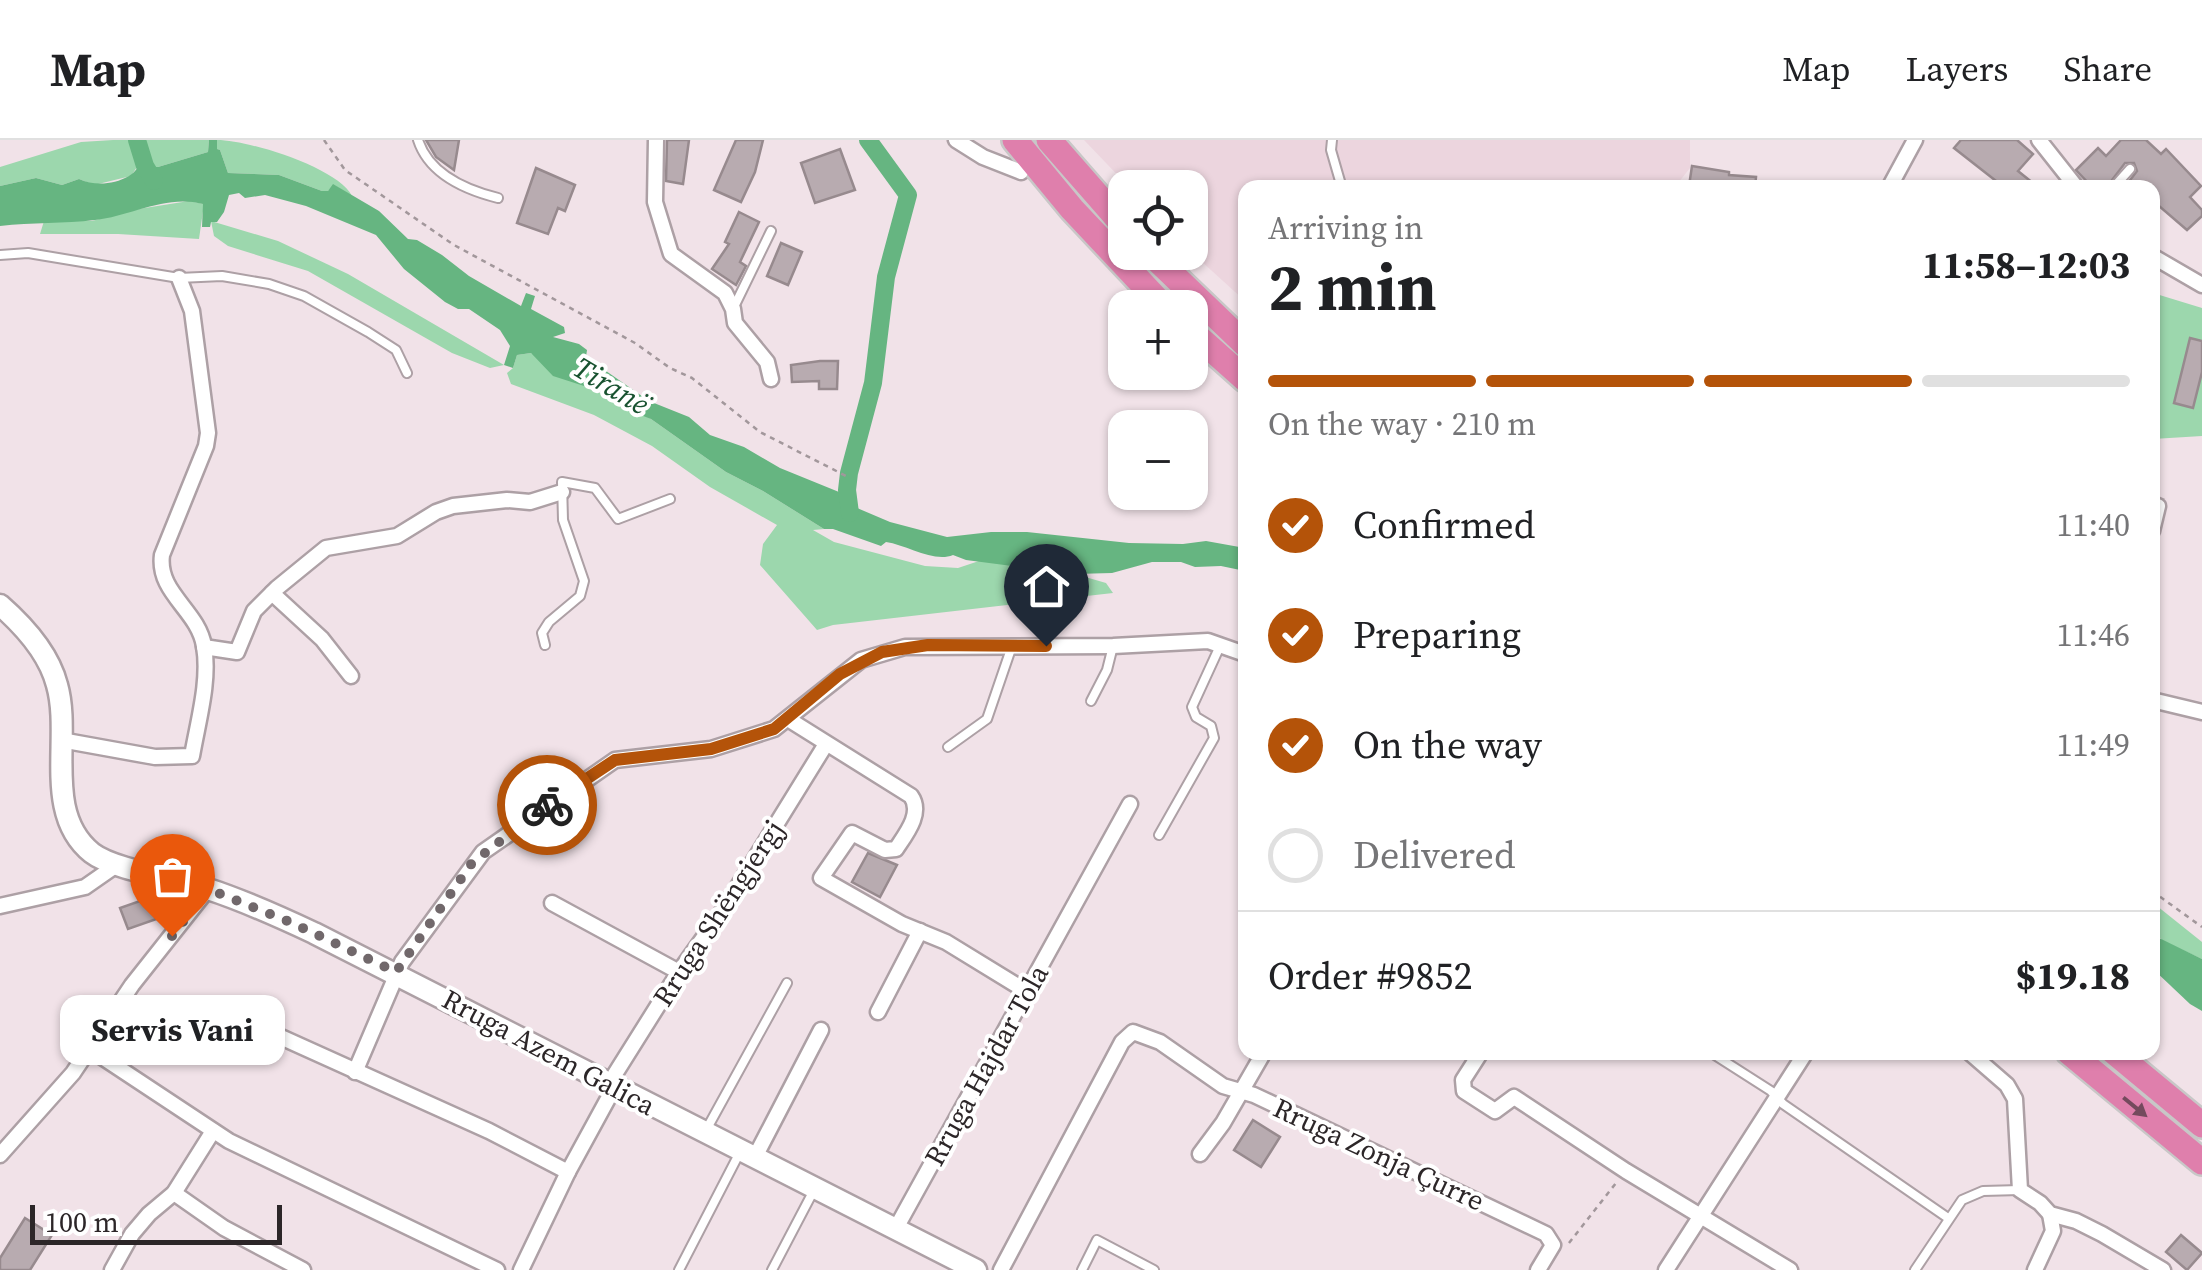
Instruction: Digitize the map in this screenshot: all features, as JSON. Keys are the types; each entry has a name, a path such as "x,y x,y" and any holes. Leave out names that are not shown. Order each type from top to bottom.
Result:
{"highway":[{"path":"1000,140 1068,224 1096,252 1140,282"},
{"path":"1016,140 1072,209 1148,290"},
{"path":"1050,140 1108,207"},
{"path":"1066,140 1108,190"},
{"path":"1169,270 1238,337"},
{"path":"1208,346 1238,373"},
{"path":"2078,1060 2202,1162"},
{"path":"2124,1060 2202,1125"}],"main road":[{"name":"Rruga Azem Galica","path":"0,605 35,643 52,670 60,700 64,797 73,826 94,855 208,889 314,933 976,1270"}],"street":[{"path":"656,140 654,202 665,242 678,260 725,292 734,323 767,362 771,379"},
{"path":"956,140 983,157 1021,172"},
{"path":"1893,180 1915,140"},
{"path":"2039,140 2071,180"},
{"path":"2160,261 2202,286"},
{"path":"61,740 154,757 192,756 201,705 204,647 195,623 169,589 160,567 208,433 192,311 179,278"},
{"path":"204,647 237,652 254,611 326,548 397,536 453,506 507,500 530,502 562,492"},
{"path":"272,593 322,638 351,676"},
{"path":"355,1072 396,972 448,895 483,852 615,760 726,745 774,729 840,674 882,652 928,645 1114,646 1189,641 1221,644 1238,651"},
{"path":"2160,702 2202,712"},
{"path":"788,719 912,796 918,808 896,849 885,850 852,833 821,878 946,942 1026,992"},
{"name":"Rruga Shëngjergj","path":"521,1270 625,1057 724,910 826,744"},
{"name":"Rruga Hajdar Tola","path":"895,1230 1130,804"},
{"path":"0,906 85,887 118,864"},
{"path":"0,1156 90,1049 132,985 208,889"},
{"path":"552,903 679,972"},
{"path":"878,1012 920,931"},
{"path":"254,1025 490,1131 568,1172"},
{"path":"747,1155 821,1030"},
{"path":"1001,1270 1127,1036 1140,1033 1160,1042 1203,1074 1240,1091 1259,1060"},
{"path":"90,1049 214,1132 497,1270"},
{"path":"1476,1060 1463,1080 1464,1091 1495,1110 1514,1097 1790,1270"},
{"path":"1666,1270 1801,1060"},
{"path":"1978,1060 2012,1092 2018,1109 2018,1184 2020,1190 2040,1202 2050,1214 2053,1231 2035,1270"},
{"name":"Rruga Zonja Çurre","path":"1200,1154 1240,1091 1546,1234 1552,1245"},
{"path":"112,1270 132,1234 148,1214 174,1193 214,1132"},
{"path":"174,1193 224,1228 303,1270"},
{"path":"2050,1214 2076,1221 2163,1270"},
{"path":"1538,1270 1552,1245"}],"lane":[{"path":"418,140 434,166 453,180 474,192 498,198"},
{"path":"1332,140 1340,180"},
{"path":"2120,180 2130,169"},
{"path":"733,309 771,230"},
{"path":"0,255 28,253 179,278 222,276 269,284 304,296 396,350 408,374"},
{"path":"545,645 542,633 580,596 584,582 563,520 562,482 595,488 618,519 670,499"},
{"path":"1159,835 1214,738 1211,726 1196,717 1192,707 1221,644"},
{"path":"948,747 987,719 1012,646"},
{"path":"1091,701 1114,646"},
{"path":"704,1134 788,983"},
{"path":"1722,1060 1948,1218"},
{"path":"679,1270 747,1155"},
{"path":"772,1270 814,1189"},
{"path":"1915,1270 1962,1200 1972,1194 2020,1190"},
{"path":"1082,1270 1097,1240 1154,1270"}],"path":[{"path":"324,140 345,170 454,245 635,343 702,385 760,432 848,478"},
{"path":"2160,897 2202,927"},
{"path":"1552,1245 1571,1242 1626,1170"}],"shaded area":[{"path":"209,140 208,152 152,168 148,160 139,164 131,176 94,185 79,179 62,185 36,178 0,186 0,167 81,142"},
{"path":"217,140 291,157 330,175 352,196 334,185 322,191 279,175 228,173 220,150 216,149"},
{"path":"1084,140 1690,140 1690,168 1680,180 1238,180 1238,295 1208,267 1208,170 1113,170"},
{"path":"189,201 204,204 199,239 40,234 44,221 92,221"},
{"path":"211,221 278,241 348,274 504,365 490,368 452,353 308,271 228,246 214,236"},
{"path":"2160,295 2202,308 2202,436 2160,439"},
{"path":"531,353 595,392 609,394 651,419 726,472 824,529 813,530 834,542 925,566 958,568 982,560 1075,574 1106,583 1113,593 817,630 760,565 763,544 777,525 710,487 652,446 594,415 511,384 507,373 517,355"},
{"path":"2160,908 2202,942 2202,959 2163,941"}],"water":[{"name":"Tiranë","path":"209,140 217,140 228,173 279,175 322,191 328,191 333,184 379,211 408,239 417,240 521,306 526,293 535,296 531,309 564,327 565,333 553,337 579,344 587,350 586,357 649,401 689,417 710,435 839,492 850,505 890,522 947,537 1027,532 1129,543 1206,541 1238,547 1238,570 1152,562 1112,573 1075,574 953,555 937,557 824,529 726,472 609,394 553,376 531,353 517,355 513,368 504,365 510,346 500,330 469,309 458,309 445,302 404,269 376,235 306,206 265,195 245,198 239,193 229,195 224,212 210,227 202,227 203,204 189,202 162,204 95,220 0,226 0,186 36,178 62,185 79,179 110,183 129,176 147,160 152,167 158,167 208,152"},
{"path":"2160,938 2202,959 2202,1011 2160,976"}],"building":[{"path":"426,140 459,140 454,170 436,157"},
{"path":"667,140 689,140 683,184 666,181"},
{"path":"736,140 763,140 755,172 741,202 714,190"},
{"path":"1961,140 2017,140 2033,154 2018,171 2029,180 1995,180 1954,148"},
{"path":"2121,140 2146,140 2161,154 2166,149 2201,186 2190,197 2202,210 2202,216 2187,230 2160,207 2160,180 2130,180 2137,171 2134,163 2125,163 2112,180 2085,180 2076,170 2098,148 2106,156"},
{"path":"840,149 855,190 815,203 801,163"},
{"path":"1692,166 1756,177 1756,180 1690,180"},
{"path":"536,168 575,185 565,211 558,208 548,234 517,223"},
{"path":"739,212 759,222 740,262 746,266 736,285 712,269 729,244 725,242"},
{"path":"781,243 802,252 788,285 767,276"},
{"path":"2190,338 2202,341 2202,372 2193,408 2174,403"},
{"path":"838,361 837,389 819,389 819,381 792,382 791,365"},
{"path":"868,853 897,865 880,897 852,882"},
{"path":"157,895 165,916 128,929 120,908"},
{"path":"1253,1120 1280,1137 1261,1167 1234,1150"},
{"path":"25,1218 52,1235 30,1270 0,1270 0,1258"},
{"path":"2181,1235 2202,1253 2187,1270 2166,1252"}],"waterway":[{"path":"137,140 154,181"},
{"path":"850,513 849,473 873,383 886,277 908,195 868,140"}],"way so far":[{"path":"172,936 208,889 396,972 472,863 547,805"}],"place":[{"name":"Servis Vani","path":"172,936"}],"route":[{"path":"547,805 615,760 711,749 774,729 840,674 882,652 928,645 1046,646"}]}
